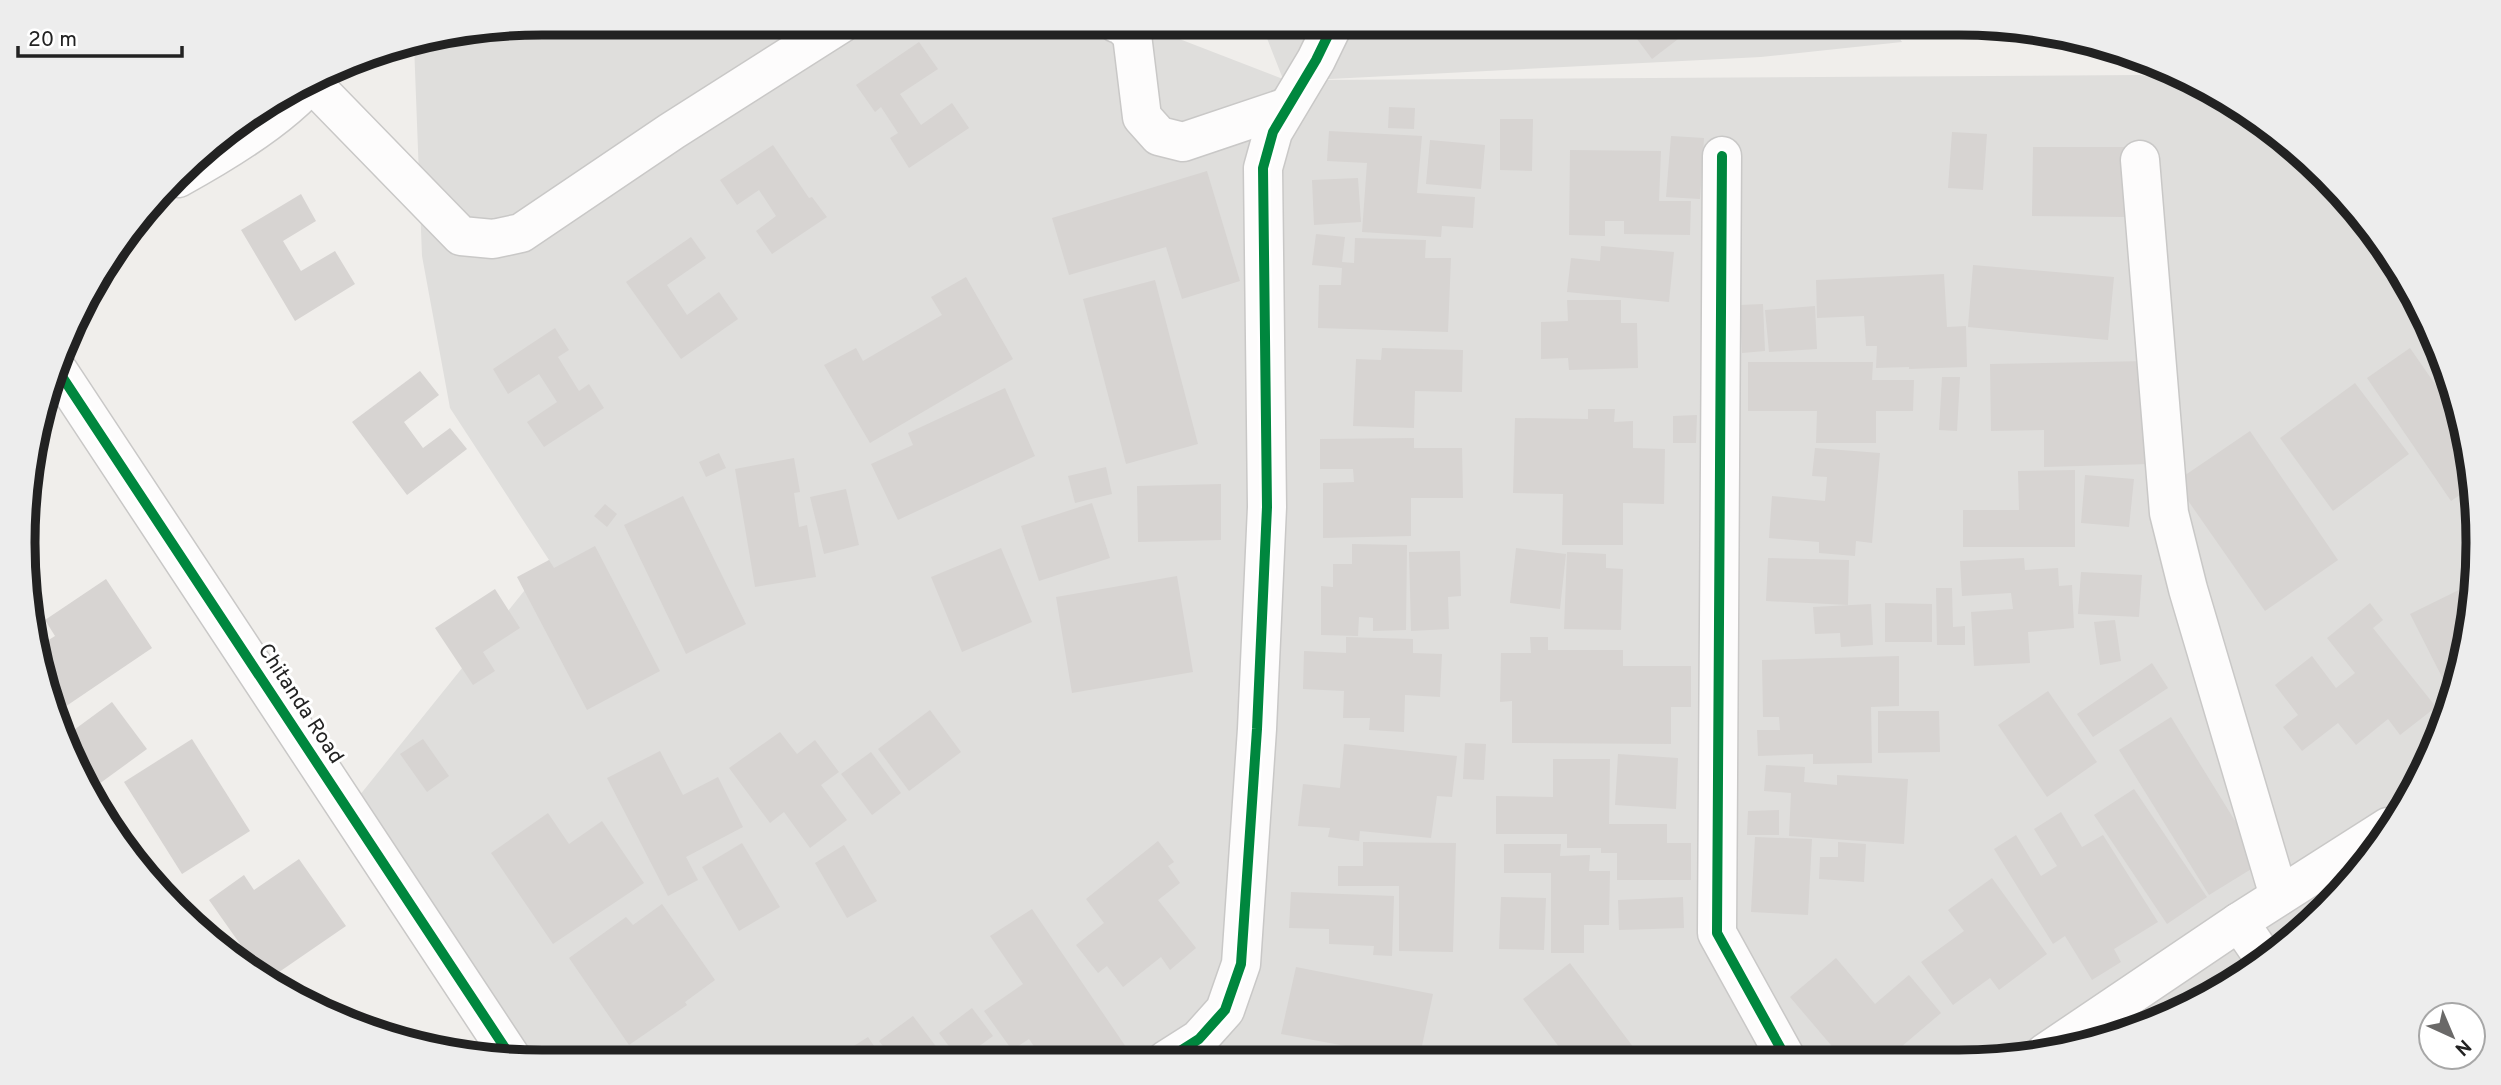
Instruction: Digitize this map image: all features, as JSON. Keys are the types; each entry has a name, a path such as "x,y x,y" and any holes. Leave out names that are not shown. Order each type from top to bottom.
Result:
{"street":[{"path":"319,86 461,236 493,239 521,233 672,131 823,35"},
{"path":"1132,35 1142,117 1159,136 1183,142 1287,107"},
{"path":"1182,1050 1199,1039 1225,1010 1241,964 1257,729 1267,507 1263,168 1273,132 1316,61 1328,35"},
{"path":"208,161 266,122 283,107"},
{"path":"1722,156 1717,933 1783,1050"},
{"path":"2140,160 2169,513 2188,589 2279,896"},
{"name":"Chitanda Road","path":"63,377 504,1049"},
{"path":"2067,1038 2239,922 2370,839"},
{"path":"2239,922 2259,951"}],"shaded area":[{"path":"542,35 1169,35 1283,79 1266,35 1897,35 1902,42 1761,57 1310,80 2140,75 2166,80 2212,103 2293,161 2340,208 2398,289 2414,318 2439,379 2456,443 2465,509 2462,609 2449,674 2414,767 2380,824 2340,877 2293,924 2212,982 2153,1011 2090,1033 2025,1046 1958,1050 542,1050 491,1047 347,811 549,560 450,408 422,256 414,51 476,39"}],"building":[{"path":"1634,35 1683,35 1652,59"},
{"path":"919,42 938,69 900,94 921,125 952,103 969,128 909,168 890,138 898,133 881,107 875,112 856,85"},
{"path":"1389,107 1415,108 1414,129 1388,128"},
{"path":"1500,119 1533,119 1532,171 1500,170"},
{"path":"1329,131 1422,136 1417,193 1475,197 1473,228 1442,226 1441,237 1362,232 1367,163 1327,161"},
{"path":"1952,132 1987,134 1983,190 1948,188"},
{"path":"1671,136 1704,138 1700,199 1666,197"},
{"path":"1430,140 1485,145 1481,189 1426,184"},
{"path":"773,145 809,198 812,197 827,217 772,254 756,231 776,216 759,190 737,205 720,180"},
{"path":"2033,147 2126,147 2125,217 2032,216"},
{"path":"1570,150 1661,151 1659,201 1691,201 1690,235 1624,234 1624,221 1605,221 1605,236 1569,235"},
{"path":"1207,171 1240,281 1182,299 1166,247 1069,275 1052,218"},
{"path":"1358,178 1361,222 1314,225 1312,180"},
{"path":"301,194 316,221 283,241 301,271 335,251 355,284 295,321 241,230"},
{"path":"1316,234 1345,237 1342,262 1354,263 1355,238 1426,240 1425,258 1451,258 1448,332 1318,328 1319,285 1341,285 1342,268 1312,265"},
{"path":"691,237 706,258 667,285 687,315 719,292 738,319 681,359 626,282"},
{"path":"1601,246 1674,252 1669,302 1567,292 1571,258 1600,261"},
{"path":"1973,265 2114,277 2108,340 1968,327"},
{"path":"1944,274 1947,327 1966,326 1967,367 1876,368 1877,346 1866,346 1864,316 1817,318 1816,280"},
{"path":"966,277 1013,359 870,443 824,365 856,348 863,361 942,315 931,297"},
{"path":"1155,280 1198,444 1126,464 1083,299"},
{"path":"1567,300 1621,300 1621,323 1637,323 1638,368 1569,370 1568,358 1541,359 1541,322 1568,321"},
{"path":"1763,304 1765,351 1742,353 1740,305"},
{"path":"1815,306 1817,349 1769,352 1765,310"},
{"path":"555,328 569,350 558,357 579,391 589,384 604,408 544,447 527,422 557,402 539,374 508,394 493,369"},
{"path":"1382,348 1463,350 1462,392 1415,391 1414,428 1353,426 1356,359 1381,360"},
{"path":"2410,348 2437,387 2441,385 2456,443 2463,492 2451,501 2367,378"},
{"path":"2148,361 2150,464 2044,467 2044,430 1991,431 1990,364"},
{"path":"1748,362 1873,362 1872,380 1914,380 1913,411 1876,411 1876,443 1816,443 1817,411 1748,411"},
{"path":"420,371 439,395 404,422 423,448 450,428 467,449 407,495 352,422"},
{"path":"1942,377 1960,377 1957,431 1939,430"},
{"path":"2355,383 2409,454 2333,511 2280,438"},
{"path":"1005,388 1035,456 898,520 871,464 913,445 908,433"},
{"path":"1588,409 1615,409 1614,422 1633,421 1633,448 1665,449 1664,504 1623,503 1623,545 1562,545 1563,494 1513,493 1515,418 1588,419"},
{"path":"1697,415 1696,443 1673,443 1673,416"},
{"path":"2250,431 2338,560 2265,611 2175,482"},
{"path":"1414,438 1414,448 1462,448 1463,498 1411,498 1411,536 1323,538 1323,483 1354,482 1353,469 1320,469 1320,439"},
{"path":"1815,448 1880,453 1872,543 1856,541 1855,556 1819,553 1819,542 1769,538 1772,496 1825,501 1827,477 1812,476"},
{"path":"719,453 726,468 706,477 699,462"},
{"path":"794,458 800,492 794,493 799,527 807,525 816,577 755,587 735,469"},
{"path":"1106,467 1112,494 1075,503 1068,476"},
{"path":"2075,470 2075,547 1963,547 1963,510 2019,510 2018,471"},
{"path":"2085,475 2134,479 2129,527 2081,523"},
{"path":"1221,484 1221,540 1138,542 1137,486"},
{"path":"846,489 859,545 824,554 810,497"},
{"path":"683,496 746,624 686,654 624,525"},
{"path":"1092,503 1110,558 1039,581 1021,526"},
{"path":"605,504 617,514 607,527 594,516"},
{"path":"1352,544 1407,545 1406,630 1373,631 1373,618 1359,617 1358,636 1321,635 1321,586 1333,587 1333,564 1352,564"},
{"path":"595,546 660,671 587,710 517,577 549,560 554,568"},
{"path":"1001,548 1032,622 962,652 931,577"},
{"path":"1516,548 1566,554 1560,609 1510,603"},
{"path":"1460,551 1461,596 1448,597 1449,629 1411,631 1409,552"},
{"path":"1567,552 1606,554 1606,568 1623,569 1621,630 1564,629"},
{"path":"1768,558 1849,560 1848,605 1766,601"},
{"path":"2024,558 2025,570 2058,568 2059,586 2072,585 2074,628 2028,632 2030,663 1974,666 1971,612 2013,609 2011,593 1962,596 1960,561"},
{"path":"2081,572 2142,575 2139,617 2078,614"},
{"path":"1177,576 1193,672 1072,693 1056,597"},
{"path":"106,579 152,648 63,708 45,642 55,636 45,620"},
{"path":"2464,587 2447,679 2444,681 2410,614"},
{"path":"1936,588 1952,588 1953,627 1965,626 1965,645 1937,645"},
{"path":"495,589 520,628 483,652 495,671 473,685 435,628"},
{"path":"1885,603 1932,604 1932,642 1885,642"},
{"path":"2370,603 2383,620 2373,628 2436,707 2400,735 2388,719 2356,745 2338,723 2302,751 2283,727 2298,715 2275,685 2312,656 2336,688 2355,673 2327,638"},
{"path":"1871,604 1873,645 1841,647 1840,633 1815,634 1813,607"},
{"path":"2115,620 2121,661 2100,665 2094,622"},
{"path":"1346,637 1413,639 1413,653 1442,654 1440,697 1405,695 1404,732 1369,730 1370,718 1343,718 1344,691 1303,689 1304,651 1346,653"},
{"path":"1530,637 1548,637 1548,650 1623,650 1623,666 1691,666 1691,707 1671,707 1671,744 1512,743 1512,701 1500,702 1501,653 1531,653"},
{"path":"1899,656 1899,706 1871,707 1872,763 1813,764 1813,754 1758,756 1757,730 1780,730 1779,717 1763,717 1762,660"},
{"path":"2152,663 2168,688 2093,737 2077,714"},
{"path":"2048,691 2097,762 2047,797 1998,725"},
{"path":"112,702 147,749 97,785 72,731"},
{"path":"930,710 961,752 909,791 878,749"},
{"path":"1878,711 1939,711 1940,752 1878,753"},
{"path":"2171,717 2261,863 2209,895 2119,750"},
{"path":"780,732 797,754 815,740 839,772 821,785 847,820 810,848 784,812 770,823 729,768"},
{"path":"192,739 250,831 182,874 124,782"},
{"path":"423,739 449,776 427,792 400,754"},
{"path":"1465,743 1486,744 1484,780 1463,779"},
{"path":"1344,744 1457,756 1452,797 1437,796 1431,838 1360,831 1359,841 1328,837 1330,828 1298,826 1303,784 1340,788"},
{"path":"660,751 683,795 718,777 743,827 686,857 698,880 668,896 607,778"},
{"path":"871,752 901,793 872,815 841,774"},
{"path":"1618,754 1678,758 1676,809 1615,805"},
{"path":"1553,759 1610,759 1609,824 1667,824 1667,843 1691,843 1691,880 1617,880 1617,853 1601,853 1601,848 1567,848 1567,834 1496,834 1496,796 1553,797"},
{"path":"1766,765 1805,767 1804,782 1837,785 1837,775 1908,779 1904,844 1789,836 1791,793 1764,791"},
{"path":"2134,789 2207,897 2167,924 2094,815"},
{"path":"1779,810 1779,835 1747,835 1748,811"},
{"path":"2061,812 2082,847 2103,835 2158,922 2114,949 2121,962 2092,980 2065,936 2053,944 1994,849 2016,835 2041,876 2057,866 2034,829"},
{"path":"548,813 569,844 602,821 644,883 553,944 491,853"},
{"path":"1755,837 1812,839 1808,915 1751,912"},
{"path":"1158,841 1174,862 1168,866 1180,883 1158,900 1196,948 1170,970 1161,957 1123,987 1107,966 1098,973 1076,945 1104,923 1086,899"},
{"path":"1363,842 1456,843 1453,952 1399,951 1399,886 1338,886 1338,866 1363,866"},
{"path":"1838,842 1866,844 1864,882 1819,879 1820,857 1838,857"},
{"path":"742,843 780,907 739,931 702,867"},
{"path":"1504,844 1561,844 1560,856 1590,855 1589,871 1610,871 1609,925 1584,925 1584,953 1551,953 1551,873 1504,873"},
{"path":"844,845 877,901 847,918 815,863"},
{"path":"299,859 346,926 276,974 247,954 209,900 244,875 254,890"},
{"path":"1992,878 2047,954 1999,990 1990,978 1953,1005 1921,962 1964,931 1948,910"},
{"path":"1291,892 1394,896 1392,956 1373,955 1374,946 1329,944 1329,929 1289,928"},
{"path":"1501,897 1546,898 1544,950 1499,949"},
{"path":"1683,897 1684,928 1619,930 1618,900"},
{"path":"662,904 715,980 685,1002 687,1005 629,1045 569,958 626,917 633,925"},
{"path":"1032,909 1126,1047 1122,1050 1036,1050 1029,1039 1012,1050 984,1011 1023,984 990,936"},
{"path":"1836,958 1875,1004 1909,975 1941,1013 1897,1050 1835,1050 1790,997"},
{"path":"1570,963 1634,1048 1561,1050 1523,999"},
{"path":"1296,967 1433,994 1421,1050 1351,1050 1351,1047 1281,1034"},
{"path":"972,1008 993,1036 978,1047 980,1050 952,1050 939,1033"},
{"path":"913,1016 939,1050 886,1050 879,1041"},
{"path":"868,1037 877,1050 847,1050"}],"cycle path":[{"path":"1182,1050 1199,1039 1225,1010 1241,964 1257,729 1267,507 1263,168 1273,132 1328,35"},
{"path":"1722,156 1717,933 1782,1050"},
{"path":"63,377 506,1049"}]}
